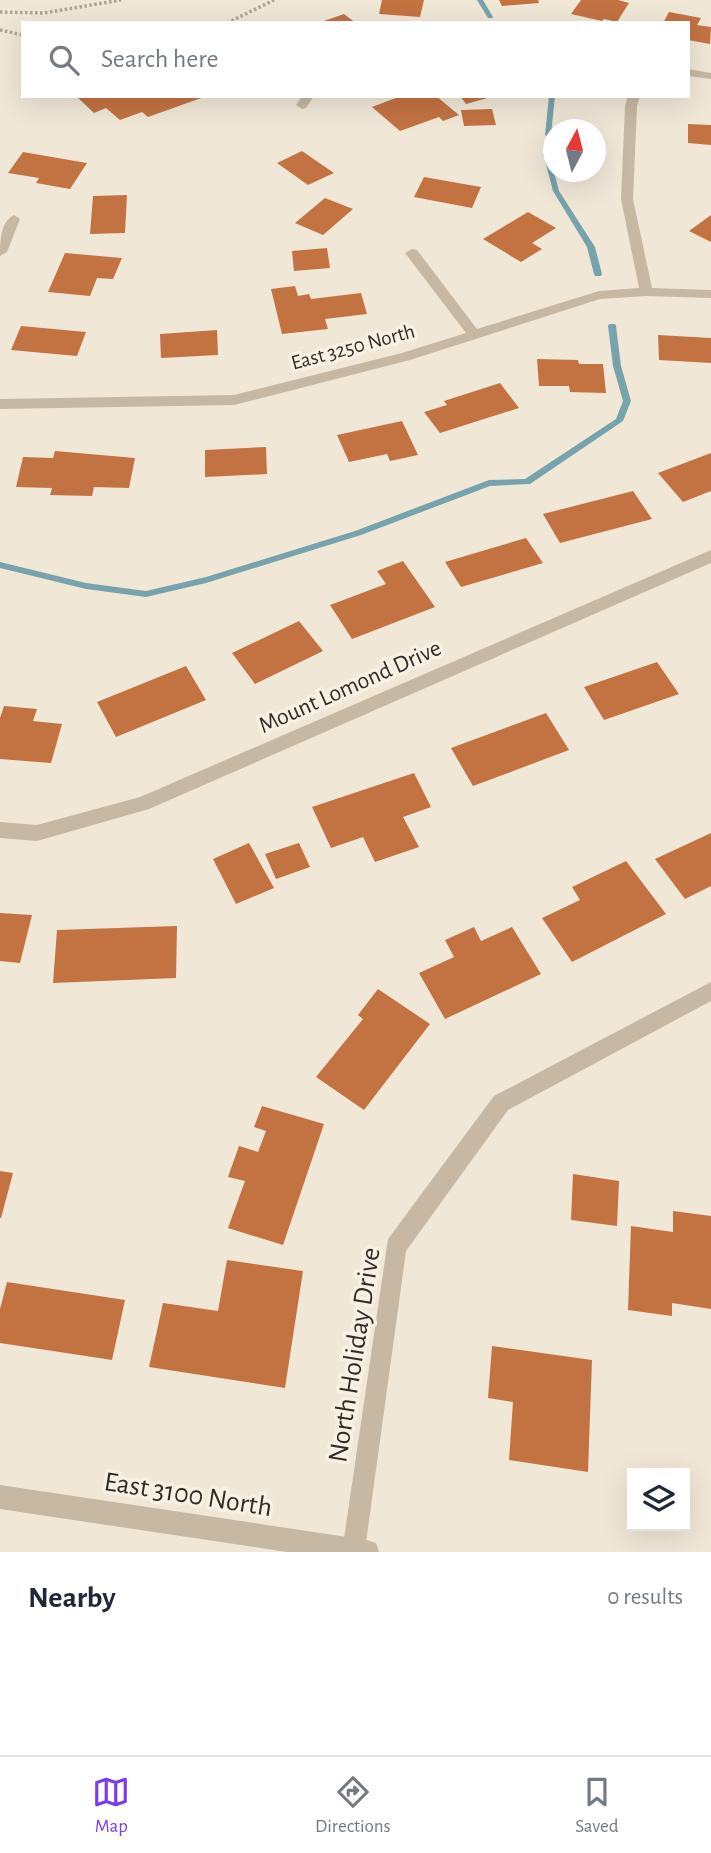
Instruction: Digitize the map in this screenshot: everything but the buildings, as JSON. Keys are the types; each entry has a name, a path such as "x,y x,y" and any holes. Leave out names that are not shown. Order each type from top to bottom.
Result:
{"street":[{"path":"690,72 711,76"},
{"path":"633,98 627,199 646,292"},
{"path":"0,252 14,219"},
{"path":"412,253 474,333"},
{"name":"East 3250 North","path":"0,404 234,400 405,356 599,295 646,292 711,294"},
{"name":"Mount Lomond Drive","path":"0,830 37,833 143,804 711,556"},
{"name":"North Holiday Drive","path":"360,1551 396,1247 501,1103 711,991"},
{"name":"East 3100 North","path":"0,1497 360,1551"}],"path":[{"path":"0,12 44,13 121,0"},
{"path":"232,21 274,0"},
{"path":"0,30 21,35"}],"waterway":[{"path":"480,0 490,17"},
{"path":"550,119 552,98"},
{"path":"554,182 556,191 591,247 598,274"},
{"path":"0,565 86,586 146,594 206,580 358,533 489,483 527,482 619,421 627,401 617,366 612,326"}]}
